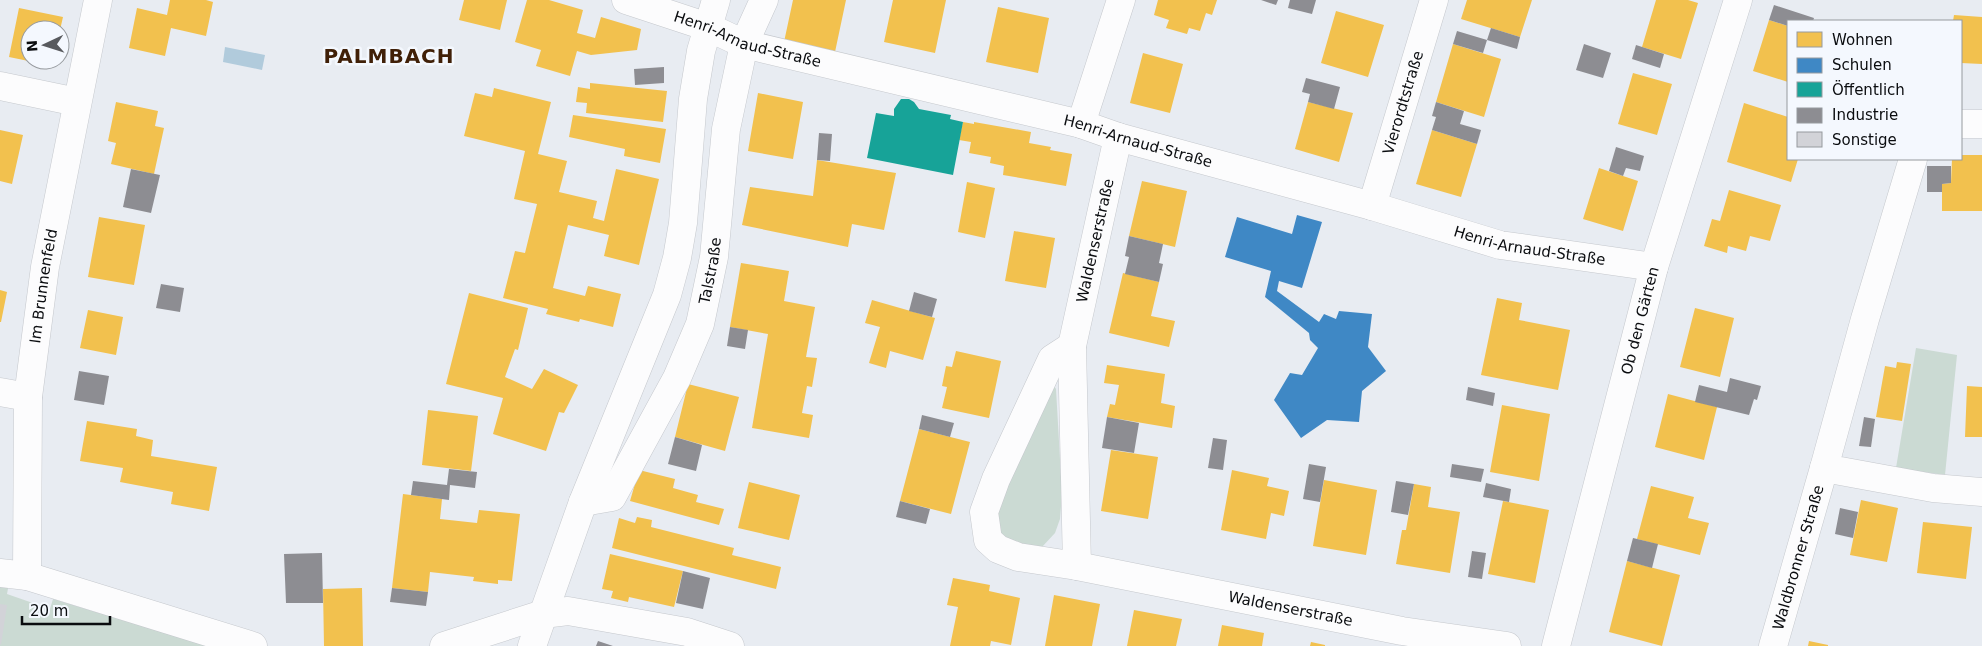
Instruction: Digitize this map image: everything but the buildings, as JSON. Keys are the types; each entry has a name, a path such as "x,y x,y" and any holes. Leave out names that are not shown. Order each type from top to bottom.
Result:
{"street":[{"name":"Im Brunnenfeld","path":"27,576 28,397 45,267 98,0"},
{"name":"Henri-Arnaud-Straße","path":"626,0 708,27 744,44 1081,124 1118,137 1372,206 1500,245 1654,267"},
{"path":"532,646 582,502 653,333 670,286 683,222 693,99 701,51 716,0"},
{"name":"Talstraße","path":"582,502 612,497 677,378 700,324 714,257 726,128 744,44 764,0"},
{"path":"1081,124 1120,0"},
{"name":"Vierordtstraße","path":"1372,206 1434,0"},
{"name":"Ob den Gärten","path":"1556,646 1654,267 1738,0"},
{"path":"0,86 77,102"},
{"path":"1962,124 1982,124"},
{"name":"Waldenserstraße","path":"1077,566 1072,346 1118,137"},
{"name":"Waldbronner Straße","path":"1773,646 1867,310 1913,160"},
{"name":"Waldenserstraße","path":"1072,346 1052,359 996,480 984,512 988,540 998,549 1018,557 1077,566 1402,631 1507,646"},
{"path":"0,392 28,397"},
{"name":"Waldbronner Straße","path":"1824,468 1933,488 1982,492"},
{"path":"0,573 27,576 253,646"},
{"path":"444,646 543,614 568,611 687,632 730,646"}],"shaded area":[{"path":"1916,348 1957,355 1945,475 1896,468"},
{"path":"1054,386 1056,389 1062,494 1060,519 1055,533 1042,547 1028,550 1003,541 995,518 1004,492"},
{"path":"0,582 9,583 7,594 50,609 53,599 207,646 0,646"}],"water":[{"path":"225,47 265,55 262,70 223,62"}],"district":[{"name":"PALMBACH","path":"389,56"}]}
